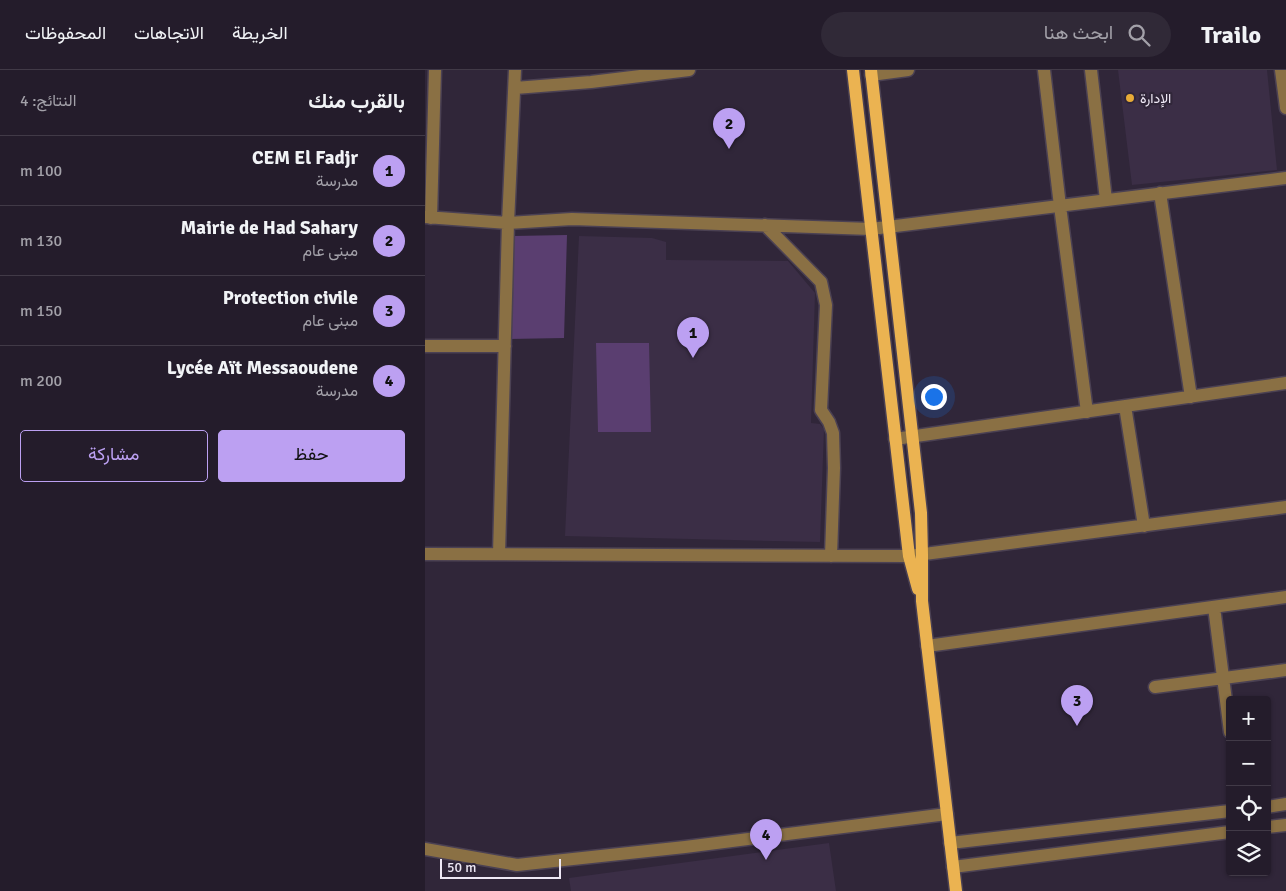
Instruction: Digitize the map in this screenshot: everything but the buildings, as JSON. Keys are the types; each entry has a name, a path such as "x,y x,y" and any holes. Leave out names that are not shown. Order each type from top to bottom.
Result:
{"main road":[{"path":"853,70 909,556 922,601"},
{"path":"871,72 921,513 923,555 922,601 956,891"}],"street":[{"path":"435,70 428,218 508,223 572,219 871,229 1286,178"},
{"path":"499,554 508,223 515,70"},
{"path":"515,88 591,82 689,70"},
{"path":"871,72 908,70"},
{"path":"1044,70 1087,412"},
{"path":"1091,70 1106,200"},
{"path":"1281,70 1286,108"},
{"path":"1160,193 1191,397"},
{"path":"765,225 821,282 825,305 821,410 829,422 833,433 834,468 831,556"},
{"path":"425,346 505,346"},
{"path":"895,439 1286,383"},
{"path":"1125,406 1144,526"},
{"path":"425,554 909,556 1286,507"},
{"path":"927,646 1286,597"},
{"path":"1214,607 1226,701"},
{"path":"1155,687 1286,670"},
{"path":"1271,806 1286,804"},
{"path":"950,843 1226,811"},
{"path":"425,849 517,865 685,847 947,814"},
{"path":"1271,827 1286,825"},
{"path":"953,867 1226,833"}],"shaded area":[{"path":"1118,70 1267,70 1277,170 1132,185"},
{"path":"567,235 564,338 509,339 513,236"},
{"path":"579,236 652,238 666,242 666,260 788,261 815,293 811,423 820,424 824,429 820,542 565,536"},
{"path":"596,343 649,343 651,432 598,432"},
{"path":"829,843 836,891 571,891 569,878"}],"place":[{"name":"الإدارة","path":"1130,98"},
{"name":"Mairie de Had Sahary","path":"729,149"},
{"name":"CEM El Fadjr","path":"693,358"},
{"name":"Protection civile","path":"1077,726"},
{"name":"Lycée Aït Messaoudene","path":"766,860"}]}
